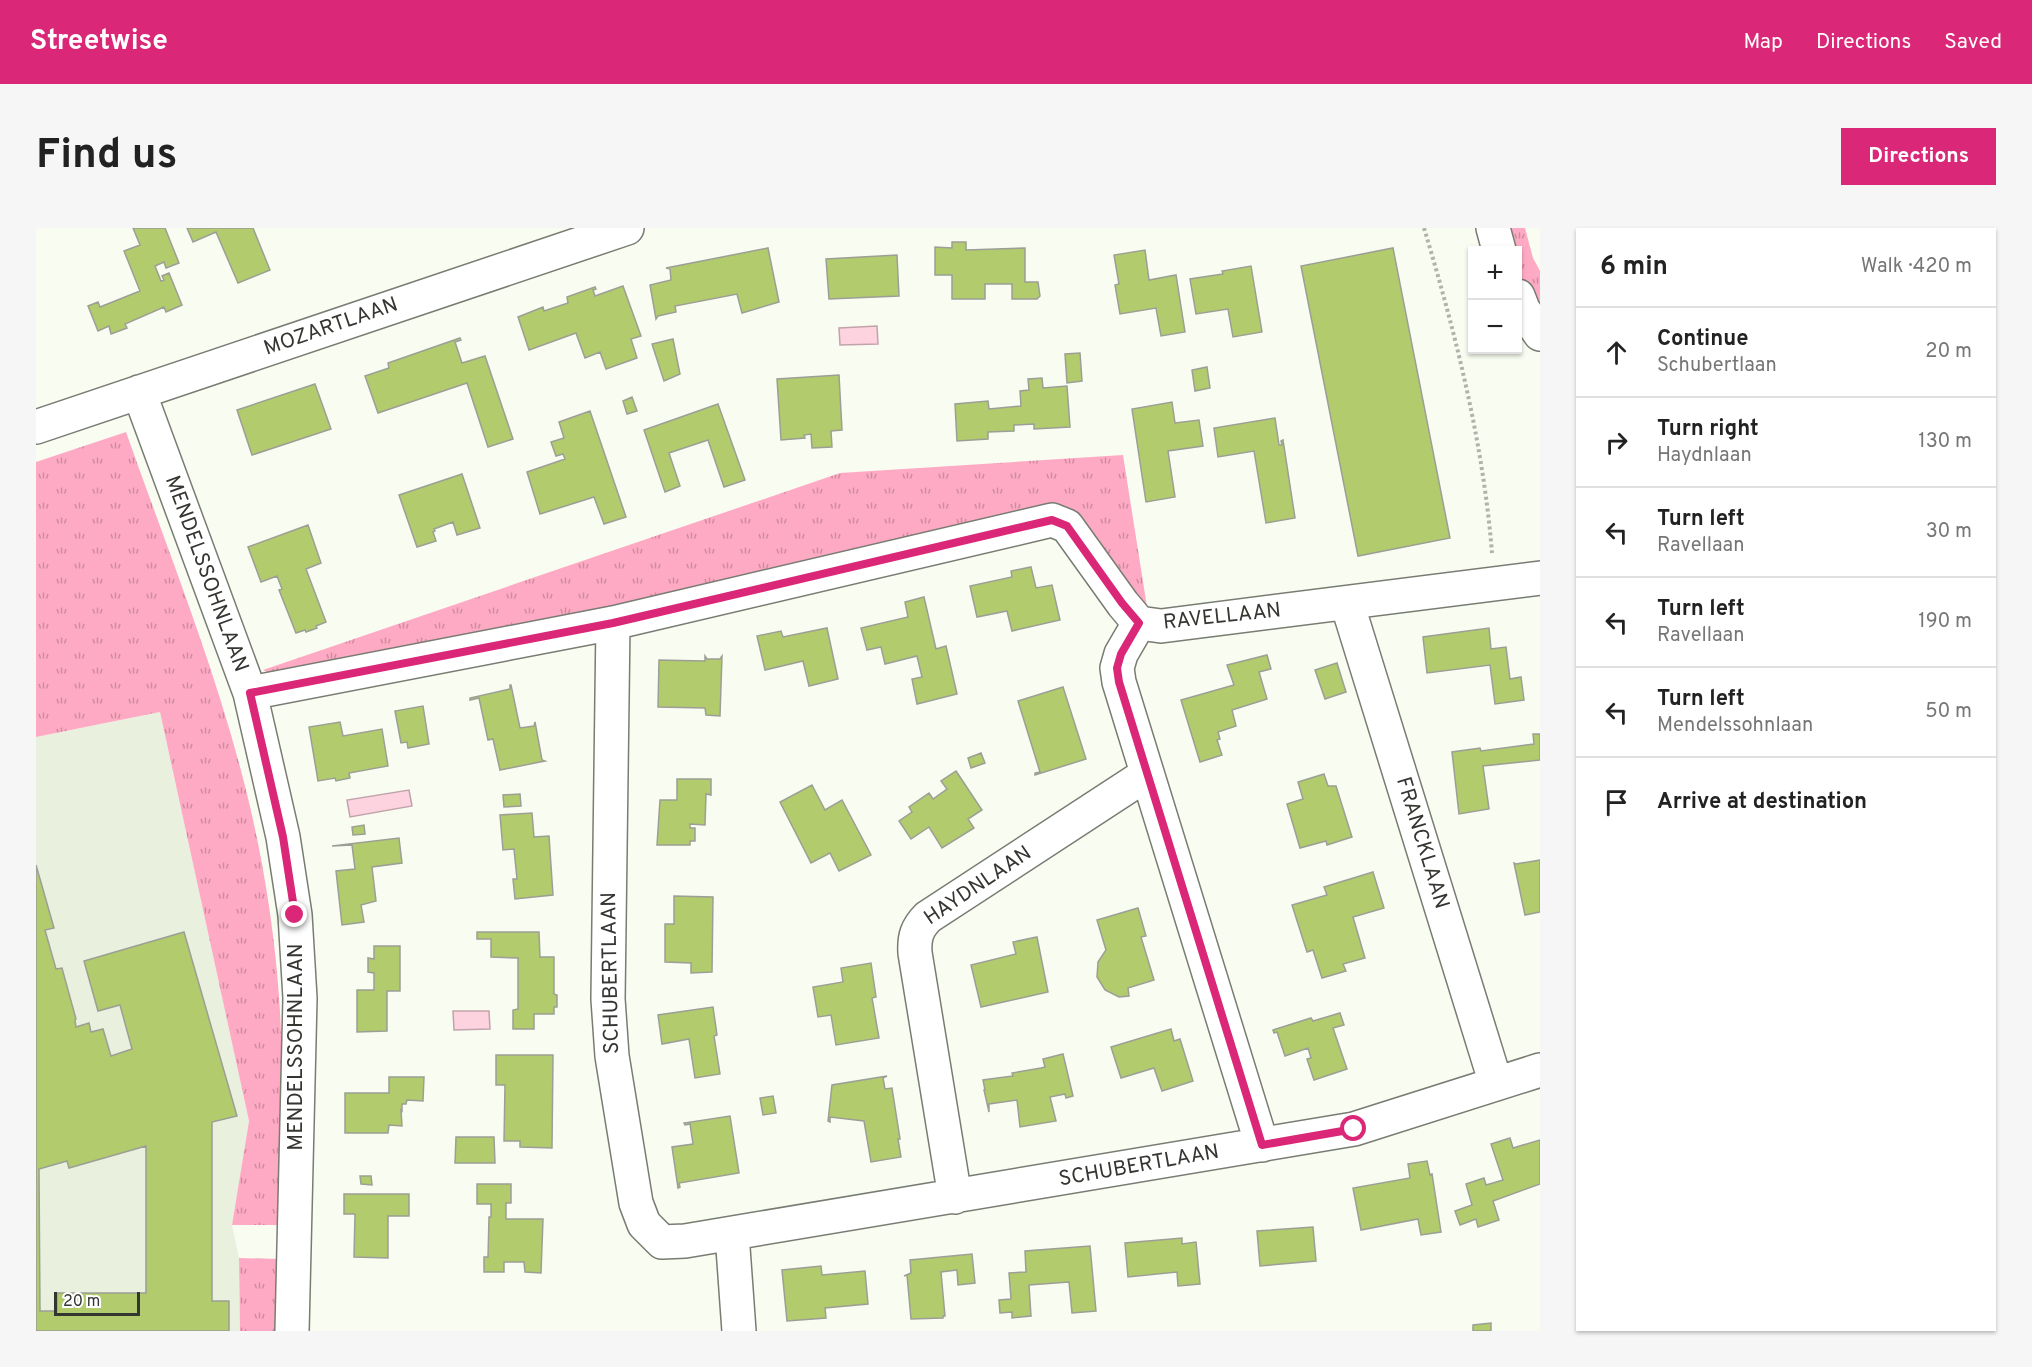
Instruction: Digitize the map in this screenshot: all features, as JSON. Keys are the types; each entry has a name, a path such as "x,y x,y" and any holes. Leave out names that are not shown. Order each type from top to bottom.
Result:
{"street":[{"name":"MOZARTLAAN","path":"36,427 627,228"},
{"path":"1493,228 1498,246"},
{"path":"1520,300 1540,334"},
{"name":"MENDELSSOHNLAAN","path":"139,392 250,693 283,837 295,915 300,998 292,1331"},
{"name":"RAVELLAAN","path":"250,693 613,623 1052,520 1067,526 1139,623 1161,626 1540,578"},
{"name":"FRANCKLAAN","path":"1347,603 1496,1084"},
{"name":"SCHUBERTLAAN","path":"613,623 608,999 612,1056 636,1203 644,1224 662,1242 732,1234 1354,1129 1540,1070"},
{"path":"1139,623 1121,654 1117,668 1119,682 1262,1145"},
{"name":"HAYDNLAAN","path":"955,1197 915,953 914,939 919,926 928,917 1147,774"},
{"path":"732,1234 739,1331"}],"path":[{"path":"1424,228 1451,321 1474,424 1484,479 1495,584"}],"shaded area":[{"path":"877,326 878,344 840,345 839,328"},
{"path":"160,712 249,1121 232,1225 239,1258 240,1331 36,1331 36,737"},
{"path":"409,790 412,806 350,817 347,800"},
{"path":"453,1011 489,1011 490,1029 454,1030"}],"green space":[{"path":"1511,228 1525,228 1533,258 1540,271 1540,320 1522,289 1522,246 1507,246 1505,232"},
{"path":"126,432 203,645 220,699 250,808 262,864 273,938 280,1012 282,1092 280,1225 232,1225 249,1121 160,712 36,737 36,462"},
{"path":"1123,455 1147,607 1075,522 909,541 293,677 273,675 263,670 840,473"},
{"path":"239,1258 281,1259 279,1331 240,1331"}],"building":[{"path":"133,228 165,228 179,263 166,268 164,262 155,266 161,281 164,280 162,276 169,273 182,305 166,312 164,307 125,324 127,328 111,334 109,326 98,331 88,306 98,302 100,307 140,291 124,251 140,245"},
{"path":"187,228 253,228 270,270 238,283 216,232 193,242"},
{"path":"952,242 966,242 966,250 1025,248 1025,282 1038,282 1040,296 1037,299 1012,299 1012,284 985,284 985,299 952,299 952,275 935,275 935,247 952,248"},
{"path":"768,248 779,302 742,313 737,294 675,306 676,312 658,316 656,319 650,285 671,280 670,269 666,268"},
{"path":"1393,248 1450,538 1358,556 1301,266"},
{"path":"1145,250 1149,280 1176,275 1185,332 1161,336 1156,308 1120,314 1115,285 1119,284 1114,255"},
{"path":"897,255 899,296 829,299 826,259"},
{"path":"1251,266 1262,332 1233,337 1228,309 1196,314 1190,279 1223,274 1222,271"},
{"path":"623,286 641,336 631,339 637,358 606,369 600,352 585,358 576,333 529,350 518,317 543,307 544,311 568,303 567,297 595,287 596,289 593,290 595,296"},
{"path":"460,338 461,340 455,342 462,363 485,356 513,439 488,447 467,383 378,413 365,376 389,368 388,363"},
{"path":"673,339 680,374 664,381 652,344"},
{"path":"1080,353 1082,381 1067,383 1065,354"},
{"path":"1207,367 1210,388 1195,391 1192,370"},
{"path":"839,375 842,430 831,431 832,447 812,448 811,434 804,435 805,438 781,440 777,379"},
{"path":"1042,378 1043,388 1067,386 1070,427 1034,429 1034,424 1014,425 1014,431 988,432 988,439 957,441 955,404 988,401 989,409 1021,406 1020,391 1029,390 1028,379"},
{"path":"315,384 331,429 252,455 237,410"},
{"path":"632,397 637,411 627,414 623,401"},
{"path":"1172,402 1175,423 1199,420 1203,446 1168,451 1175,497 1146,502 1132,409"},
{"path":"718,404 745,480 724,487 708,440 669,453 680,486 665,492 644,430"},
{"path":"590,411 626,517 604,524 594,497 540,514 527,472 565,459 563,454 556,456 551,442 564,438 559,422"},
{"path":"1275,418 1279,445 1282,445 1283,440 1295,518 1266,523 1254,451 1218,457 1214,428"},
{"path":"462,474 480,528 457,535 453,522 434,529 436,541 417,547 399,495"},
{"path":"308,525 321,563 306,569 326,622 316,626 317,628 296,633 279,590 282,589 277,576 261,582 248,547"},
{"path":"1031,567 1036,588 1052,585 1060,620 1012,631 1007,611 977,617 970,586 1012,577 1011,571"},
{"path":"924,597 936,649 946,646 957,694 917,704 912,679 922,677 917,656 885,664 881,647 867,650 861,628 908,617 905,602"},
{"path":"827,628 838,679 809,686 803,661 765,670 757,636 781,631 783,637"},
{"path":"1489,628 1491,649 1506,647 1510,679 1521,677 1524,700 1495,704 1490,665 1427,673 1423,637"},
{"path":"1267,655 1271,669 1259,672 1267,699 1232,710 1236,726 1218,732 1220,739 1217,740 1222,755 1200,762 1181,700 1234,685 1227,665"},
{"path":"705,656 707,659 720,659 722,656 720,716 706,715 705,708 658,707 659,660 705,661"},
{"path":"1337,663 1346,692 1325,699 1315,670"},
{"path":"510,685 520,728 534,726 535,722 542,760 545,761 500,770 493,739 488,740 479,698 470,700 470,698 510,689"},
{"path":"1063,687 1086,759 1035,775 1040,772 1018,701"},
{"path":"423,706 429,744 408,748 407,742 401,743 395,711"},
{"path":"340,722 343,736 382,729 388,766 349,773 350,778 336,781 335,778 318,781 309,727"},
{"path":"1533,734 1540,734 1540,760 1483,766 1489,809 1459,814 1452,752 1480,748 1481,751 1534,744"},
{"path":"981,753 985,763 971,768 968,758"},
{"path":"956,771 982,810 968,819 974,828 942,848 929,827 911,839 899,821 912,812 909,807 929,793 933,799 947,789 941,781"},
{"path":"1324,774 1328,786 1336,786 1352,837 1327,845 1326,841 1300,848 1287,804 1303,799 1298,782"},
{"path":"677,779 711,779 711,795 706,794 705,825 690,824 690,828 695,828 695,841 690,841 690,845 657,845 660,800 677,800"},
{"path":"812,785 825,810 842,800 871,855 839,871 830,853 811,863 780,802"},
{"path":"520,794 521,806 504,807 503,795"},
{"path":"532,813 534,837 549,836 553,895 515,899 513,879 517,879 514,849 503,850 500,815"},
{"path":"364,825 365,834 353,835 352,827"},
{"path":"399,838 402,863 372,867 376,901 361,905 364,922 342,925 336,871 355,869 352,845 332,846"},
{"path":"1540,860 1540,912 1525,915 1514,863"},
{"path":"36,865 54,928 45,930 56,969 62,968 76,1019 76,1027 89,1023 91,1032 103,1029 111,1056 132,1049 120,1005 98,1011 84,961 184,932 237,1116 212,1122 212,1301 229,1301 229,1331 36,1331","holes":["146,1146 146,1293 57,1293 57,1311 40,1311 39,1169 67,1161 69,1168"]},
{"path":"1373,872 1384,908 1353,917 1365,958 1343,964 1346,971 1322,978 1313,950 1307,952 1292,905 1327,895 1324,887"},
{"path":"674,896 713,897 712,972 691,973 691,963 665,962 665,924 674,924"},
{"path":"1138,908 1146,936 1141,937 1154,980 1128,988 1129,996 1119,997 1105,990 1097,977 1098,962 1106,950 1097,920"},
{"path":"477,932 539,932 540,957 554,957 554,994 557,995 557,1007 554,1007 554,1014 534,1014 534,1029 513,1029 513,1010 518,1009 518,958 491,957 491,939 477,939"},
{"path":"1037,937 1048,992 981,1007 971,965 1016,954 1013,942"},
{"path":"374,946 400,946 400,991 387,991 387,1031 357,1032 357,990 374,990 374,973 368,972 368,958 374,959"},
{"path":"871,963 876,997 872,998 879,1038 836,1045 831,1015 818,1017 813,987 843,982 841,968"},
{"path":"713,1007 717,1035 714,1036 720,1074 695,1078 689,1039 662,1044 658,1015"},
{"path":"1340,1013 1344,1025 1333,1028 1347,1069 1314,1080 1307,1059 1311,1058 1308,1048 1285,1056 1277,1032 1274,1033 1273,1030 1311,1018 1313,1021"},
{"path":"1171,1029 1174,1041 1180,1039 1193,1081 1162,1091 1154,1068 1121,1078 1111,1047"},
{"path":"1063,1054 1073,1096 1066,1098 1065,1094 1050,1097 1056,1121 1020,1127 1017,1100 989,1104 989,1112 983,1080 1013,1076 1012,1073 1045,1067 1043,1059"},
{"path":"496,1055 553,1055 552,1148 520,1147 520,1141 504,1141 505,1085 496,1085"},
{"path":"887,1076 883,1078 885,1089 892,1088 901,1157 871,1162 864,1121 830,1117 830,1122 828,1121 832,1085"},
{"path":"389,1077 424,1077 423,1101 407,1100 406,1104 402,1104 402,1126 389,1125 388,1133 345,1133 345,1093 389,1093"},
{"path":"773,1096 776,1113 763,1115 760,1098"},
{"path":"730,1116 739,1173 679,1183 678,1188 672,1147 693,1144 690,1124 685,1125 684,1123"},
{"path":"456,1137 494,1137 495,1163 455,1163"},
{"path":"1510,1138 1513,1148 1540,1140 1540,1184 1493,1201 1499,1220 1478,1227 1476,1219 1460,1225 1455,1211 1472,1205 1466,1184 1484,1178 1486,1185 1503,1180 1491,1144"},
{"path":"1427,1161 1430,1175 1432,1174 1441,1232 1421,1235 1418,1219 1361,1230 1353,1188 1410,1178 1408,1164"},
{"path":"360,1176 371,1176 372,1185 361,1184"},
{"path":"477,1184 511,1184 511,1203 506,1203 506,1219 543,1219 541,1273 525,1272 524,1262 504,1262 504,1272 484,1272 484,1257 488,1257 491,1204 477,1204"},
{"path":"344,1194 409,1194 409,1216 388,1216 388,1258 354,1257 355,1214 344,1214"},
{"path":"1313,1227 1316,1261 1260,1266 1257,1231"},
{"path":"1182,1238 1182,1244 1196,1242 1200,1284 1178,1286 1177,1272 1128,1277 1125,1243"},
{"path":"1090,1246 1096,1311 1072,1313 1069,1282 1029,1285 1031,1316 1012,1318 1012,1312 1000,1313 999,1300 1011,1299 1009,1273 1026,1272 1025,1251"},
{"path":"972,1254 975,1283 958,1285 957,1270 941,1272 945,1316 943,1318 911,1319 907,1275 904,1276 911,1273 910,1260"},
{"path":"821,1266 822,1275 865,1271 868,1304 825,1308 826,1318 787,1321 782,1270"},
{"path":"1491,1323 1491,1331 1473,1331 1473,1325"}],"route":[{"path":"295,915 283,837 250,693 613,623 1052,520 1067,526 1139,623 1121,654 1117,668 1119,682 1262,1145 1354,1129"}]}
